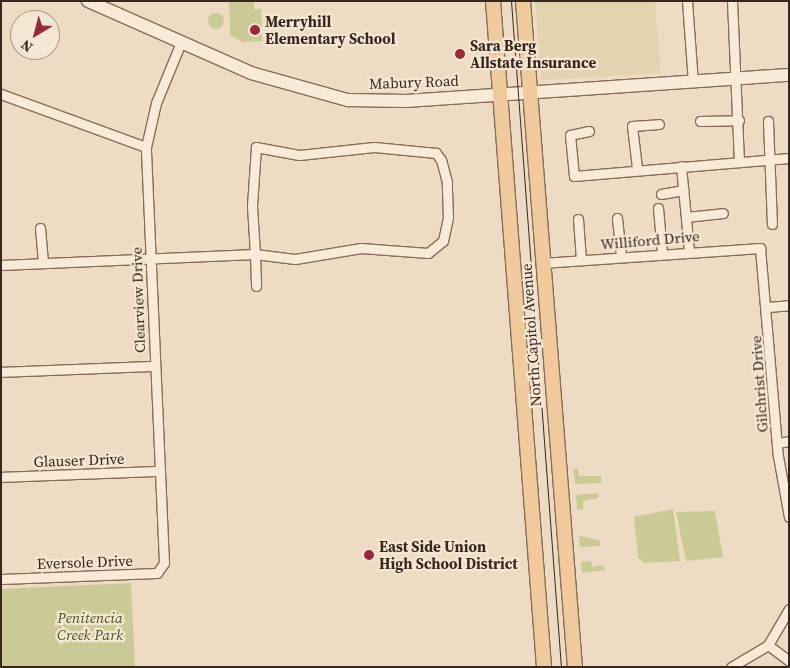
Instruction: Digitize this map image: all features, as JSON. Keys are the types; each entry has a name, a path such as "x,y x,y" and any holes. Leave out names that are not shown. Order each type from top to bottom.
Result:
{"main road":[{"name":"Mabury Road","path":"88,1 251,73 348,100 406,101 789,75"},
{"name":"North Capitol Avenue","path":"493,1 544,667"},
{"name":"North Capitol Avenue","path":"523,1 575,667"}],"street":[{"path":"687,1 693,82"},
{"path":"732,1 739,120 739,161"},
{"name":"Clearview Drive","path":"164,563 153,366 146,147 156,103 181,42"},
{"path":"1,94 146,147"},
{"path":"700,121 739,120"},
{"path":"768,121 767,160 772,224"},
{"path":"637,168 632,126 659,124"},
{"path":"589,131 570,135 574,176 637,168 789,158"},
{"path":"1,265 44,261 255,254 296,259 361,248 428,253 442,241 448,218 447,182 441,160 436,153 374,147 299,155 256,147 255,254 256,286"},
{"path":"681,166 688,251"},
{"path":"661,194 684,190"},
{"path":"658,208 662,253"},
{"path":"686,217 723,213"},
{"path":"617,218 621,256"},
{"path":"578,219 581,260"},
{"path":"40,228 44,261"},
{"name":"Williford Drive","path":"542,263 688,251 760,248"},
{"name":"Gilchrist Drive","path":"760,248 768,307 777,443 789,517"},
{"path":"768,307 789,305"},
{"path":"1,372 153,366"},
{"path":"777,443 789,442"},
{"name":"Glauser Drive","path":"1,478 158,471"},
{"name":"Eversole Drive","path":"1,579 157,573 164,563"},
{"path":"731,667 768,645 789,609"},
{"path":"768,645 789,661"}],"shaded area":[{"path":"535,1 655,1 661,73 541,80"}],"green space":[{"path":"229,1 254,1 254,9 261,9 262,41 243,42 230,35"},
{"path":"213,13 219,13 224,18 222,27 213,29 208,24 208,18"},
{"path":"573,469 578,469 579,476 601,476 601,483 575,484"},
{"path":"598,493 598,498 583,501 583,509 577,510 576,495"},
{"path":"673,509 680,561 644,563 638,557 634,517"},
{"path":"715,511 723,557 686,561 676,512"},
{"path":"579,536 600,540 600,546 580,547"},
{"path":"591,561 592,567 603,565 605,570 582,573 581,562"},
{"name":"Penitencia Creek Park","path":"131,583 135,667 1,667 1,589"}],"tram line":[{"path":"511,1 561,667"}],"place":[{"name":"Merryhill Elementary School","path":"255,30"},
{"name":"Sara Berg Allstate Insurance","path":"460,54"},
{"name":"East Side Union High School District","path":"369,555"}]}
